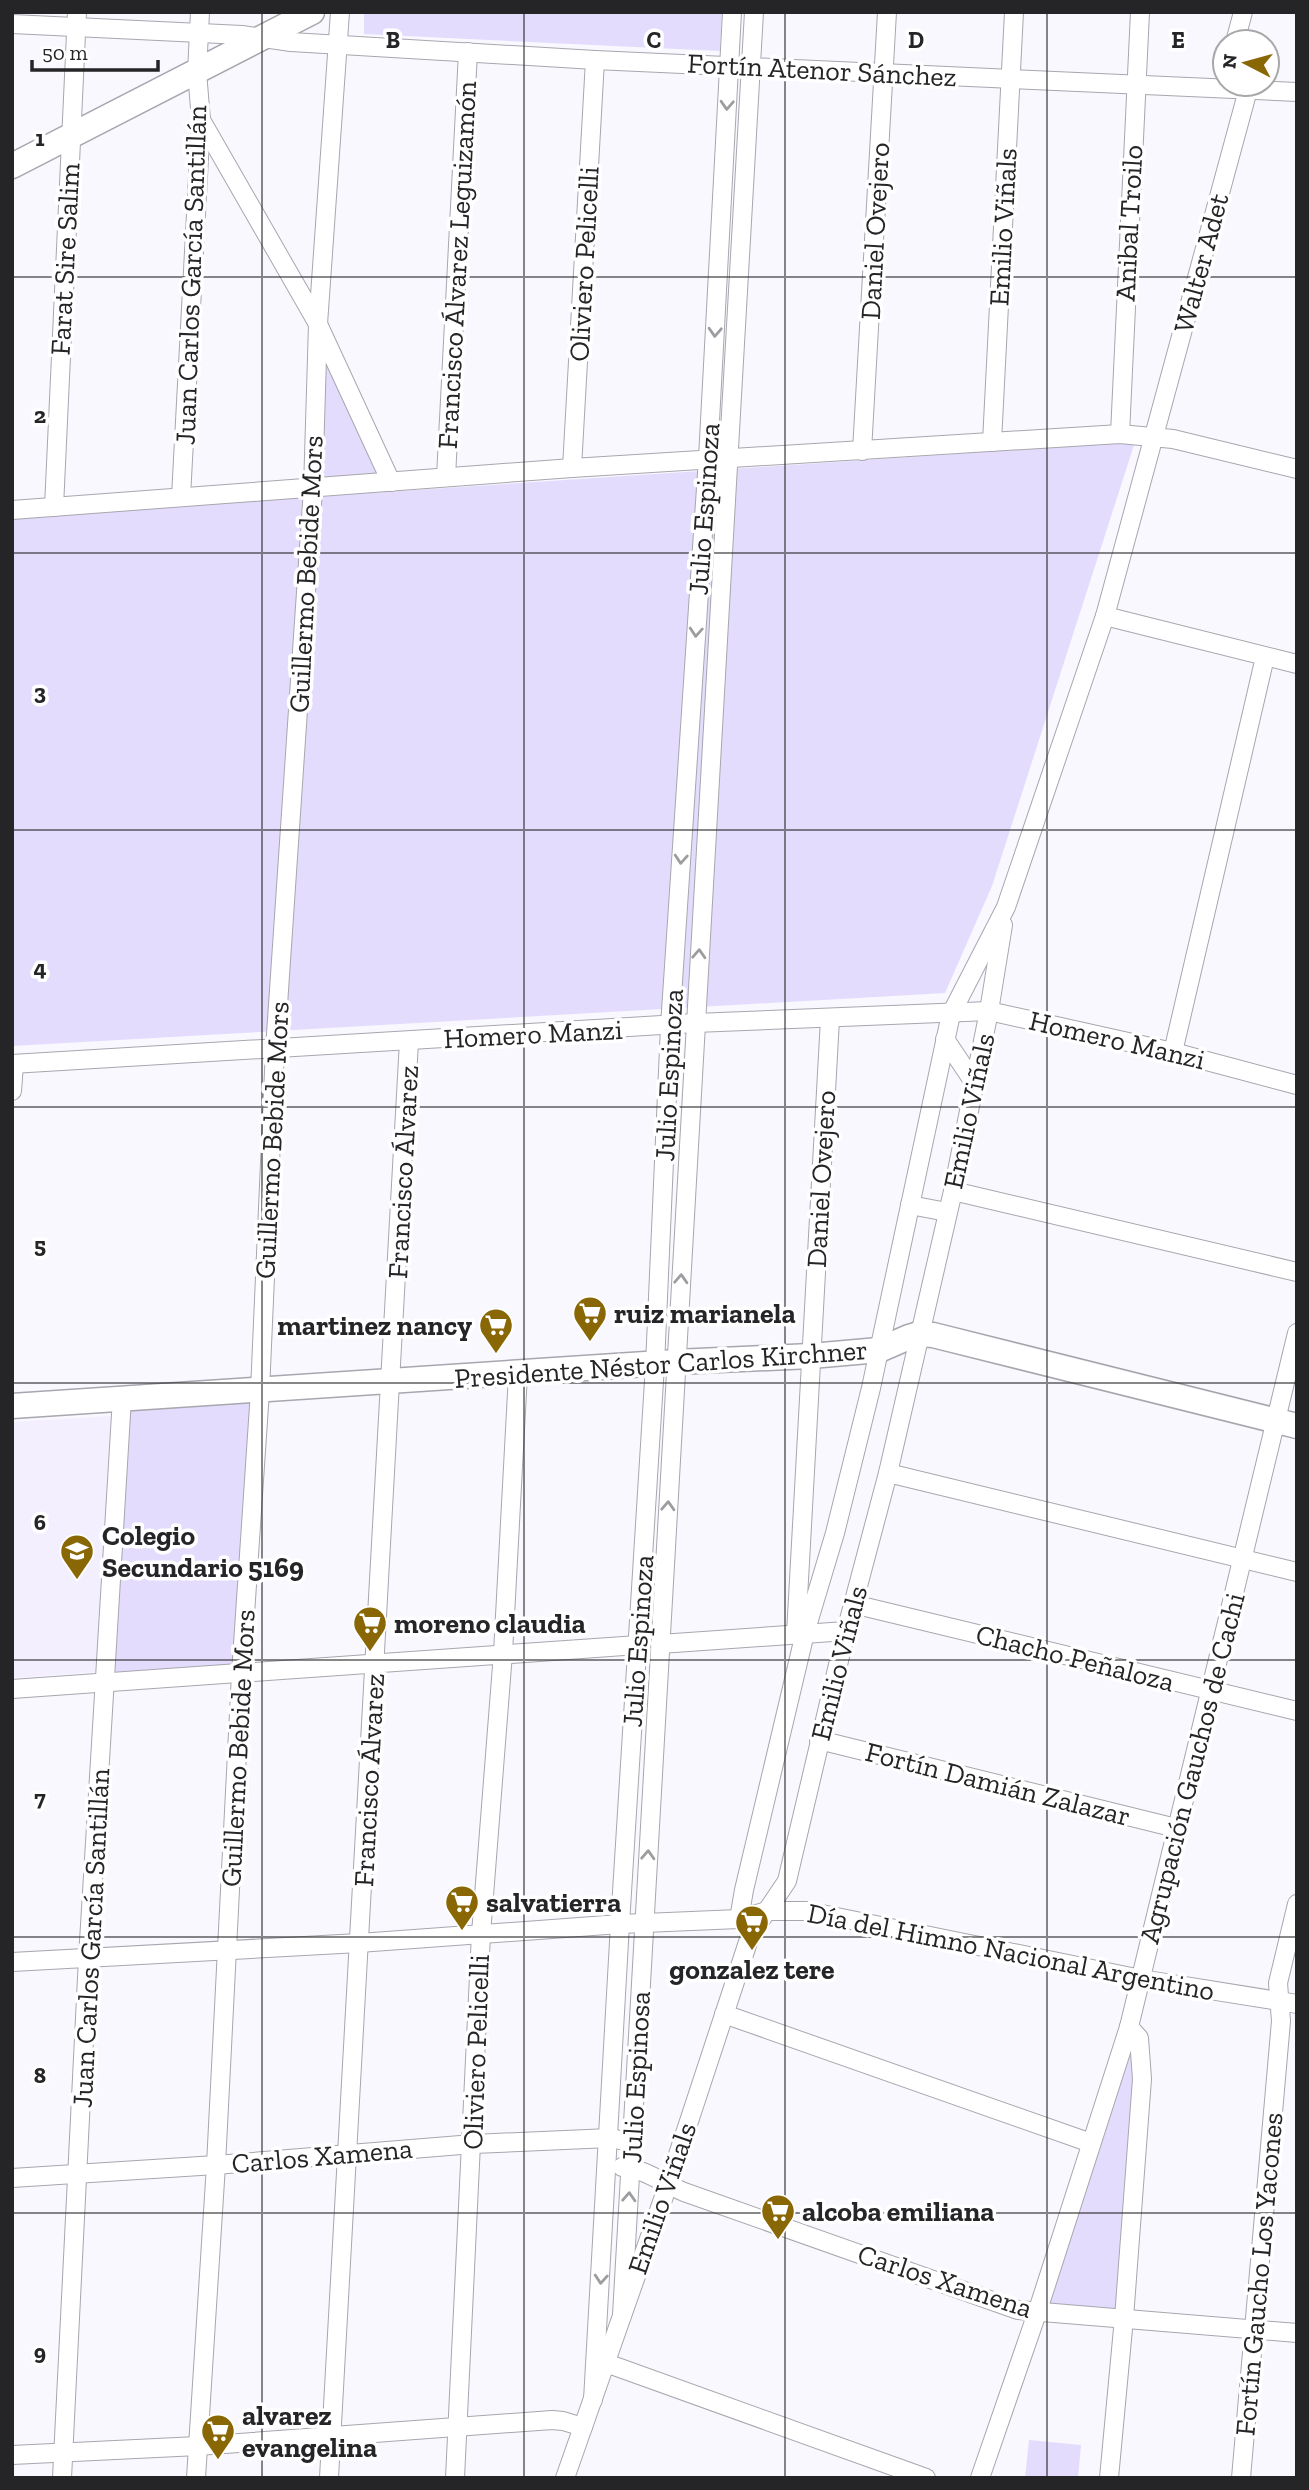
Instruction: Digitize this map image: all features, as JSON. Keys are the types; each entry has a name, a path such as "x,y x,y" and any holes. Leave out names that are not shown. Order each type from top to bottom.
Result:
{"street":[{"name":"Juan Carlos García Santillán","path":"181,496 201,120 197,72 200,12"},
{"path":"12,166 312,12"},
{"name":"Guillermo Bebide Mors","path":"196,2478 216,2165 241,1674 260,1391 275,1049 313,489 318,324 340,12"},
{"name":"Julio Espinoza","path":"644,1924 660,1644 670,1026 708,458 732,12"},
{"name":"Julio Espinoza","path":"610,2138 620,1924 638,1645 666,1363 695,1023 754,12"},
{"name":"Daniel Ovejero","path":"862,450 887,12"},
{"name":"Emilio Viñals","path":"992,442 1014,12"},
{"name":"Anibal Troilo","path":"1120,434 1140,12"},
{"name":"Fortín Atenor Sánchez","path":"12,24 76,20 338,44 596,60 1136,85 1211,84"},
{"name":"Farat Sire Salim","path":"54,506 76,20"},
{"name":"Francisco Álvarez Leguizamón","path":"446,477 468,52"},
{"name":"Oliviero Pelicelli","path":"572,468 596,60"},
{"name":"Walter Adet","path":"1006,907 1105,616 1246,98"},
{"path":"201,120 318,324 391,482"},
{"path":"12,510 708,458 1120,434 1154,436 1297,469"},
{"path":"1105,616 1297,664"},
{"path":"1173,1052 1265,657"},
{"name":"Emilio Viñals","path":"622,2315 750,1936 787,1881 819,1740 888,1473 953,1191 989,1011 1006,907"},
{"name":"Emilio Viñals","path":"740,1919 800,1634 835,1533 879,1350 951,1014 1006,907"},
{"name":"Homero Manzi","path":"13,1064 695,1023 989,1011 1173,1052 1297,1084"},
{"name":"Daniel Ovejero","path":"800,1634 811,1356 830,1018"},
{"path":"945,1039 975,1084"},
{"name":"Francisco Álvarez","path":"329,2478 409,1041"},
{"path":"12,1091 13,1064"},
{"path":"953,1191 1297,1272"},
{"path":"911,1205 947,1212"},
{"name":"Agrupación Gauchos de Cachi","path":"980,2478 1037,2313 1129,2027 1242,1559 1286,1423 1297,1333"},
{"path":"919,1334 933,1335 1286,1423"},
{"name":"Presidente Néstor Carlos Kirchner","path":"12,1406 811,1356 879,1350 919,1334"},
{"name":"Oliviero Pelicelli","path":"455,2478 481,1934 503,1653 518,1374"},
{"name":"Juan Carlos García Santillán","path":"62,2478 88,1958 122,1398"},
{"path":"888,1473 1297,1572"},
{"name":"Chacho Peñaloza","path":"853,1604 1297,1711"},
{"path":"660,1644 846,1631"},
{"path":"12,1689 638,1645"},
{"name":"Fortín Damián Zalazar","path":"819,1740 1176,1828"},
{"name":"Fortín Gaucho Los Yacones","path":"1241,2478 1281,2021 1288,2003 1279,1983 1297,1904"},
{"name":"Día del Himno Nacional Argentino","path":"12,1962 740,1919 767,1911 807,1911 1141,1979 1288,2003"},
{"name":"Julio Espinosa","path":"622,2315 644,1924"},
{"path":"724,2014 1091,2143"},
{"path":"1109,2478 1142,2079 1139,2038 1129,2027"},
{"name":"Julio Espinosa","path":"593,2400 610,2138"},
{"name":"Carlos Xamena","path":"12,2178 473,2144 610,2138 632,2143"},
{"name":"Carlos Xamena","path":"608,2166 645,2171 668,2185 1018,2310 1297,2333"},
{"path":"565,2478 622,2315"},
{"path":"606,2363 926,2478"},
{"path":"12,2455 198,2446 552,2420 583,2427"}],"shaded area":[{"path":"364,12 722,12 720,51 364,34"},
{"path":"323,343 387,477 317,484"},
{"path":"1135,442 992,886 945,993 12,1046 12,517"},
{"path":"254,1398 236,1667 114,1673 126,1405"},
{"path":"111,1416 97,1672 12,1678 12,1422"},
{"path":"1129,2027 1141,2052 1124,2318 1037,2313"},
{"path":"1029,2440 1081,2445 1078,2478 1025,2478"}],"place":[{"name":"ruiz marianela","path":"590,1343"},
{"name":"martinez nancy","path":"496,1355"},
{"name":"Colegio Secundario 5169","path":"77,1581"},
{"name":"moreno claudia","path":"370,1653"},
{"name":"salvatierra","path":"462,1932"},
{"name":"gonzalez tere","path":"752,1952"},
{"name":"alcoba emiliana","path":"778,2241"},
{"name":"alvarez evangelina","path":"218,2461"}]}
